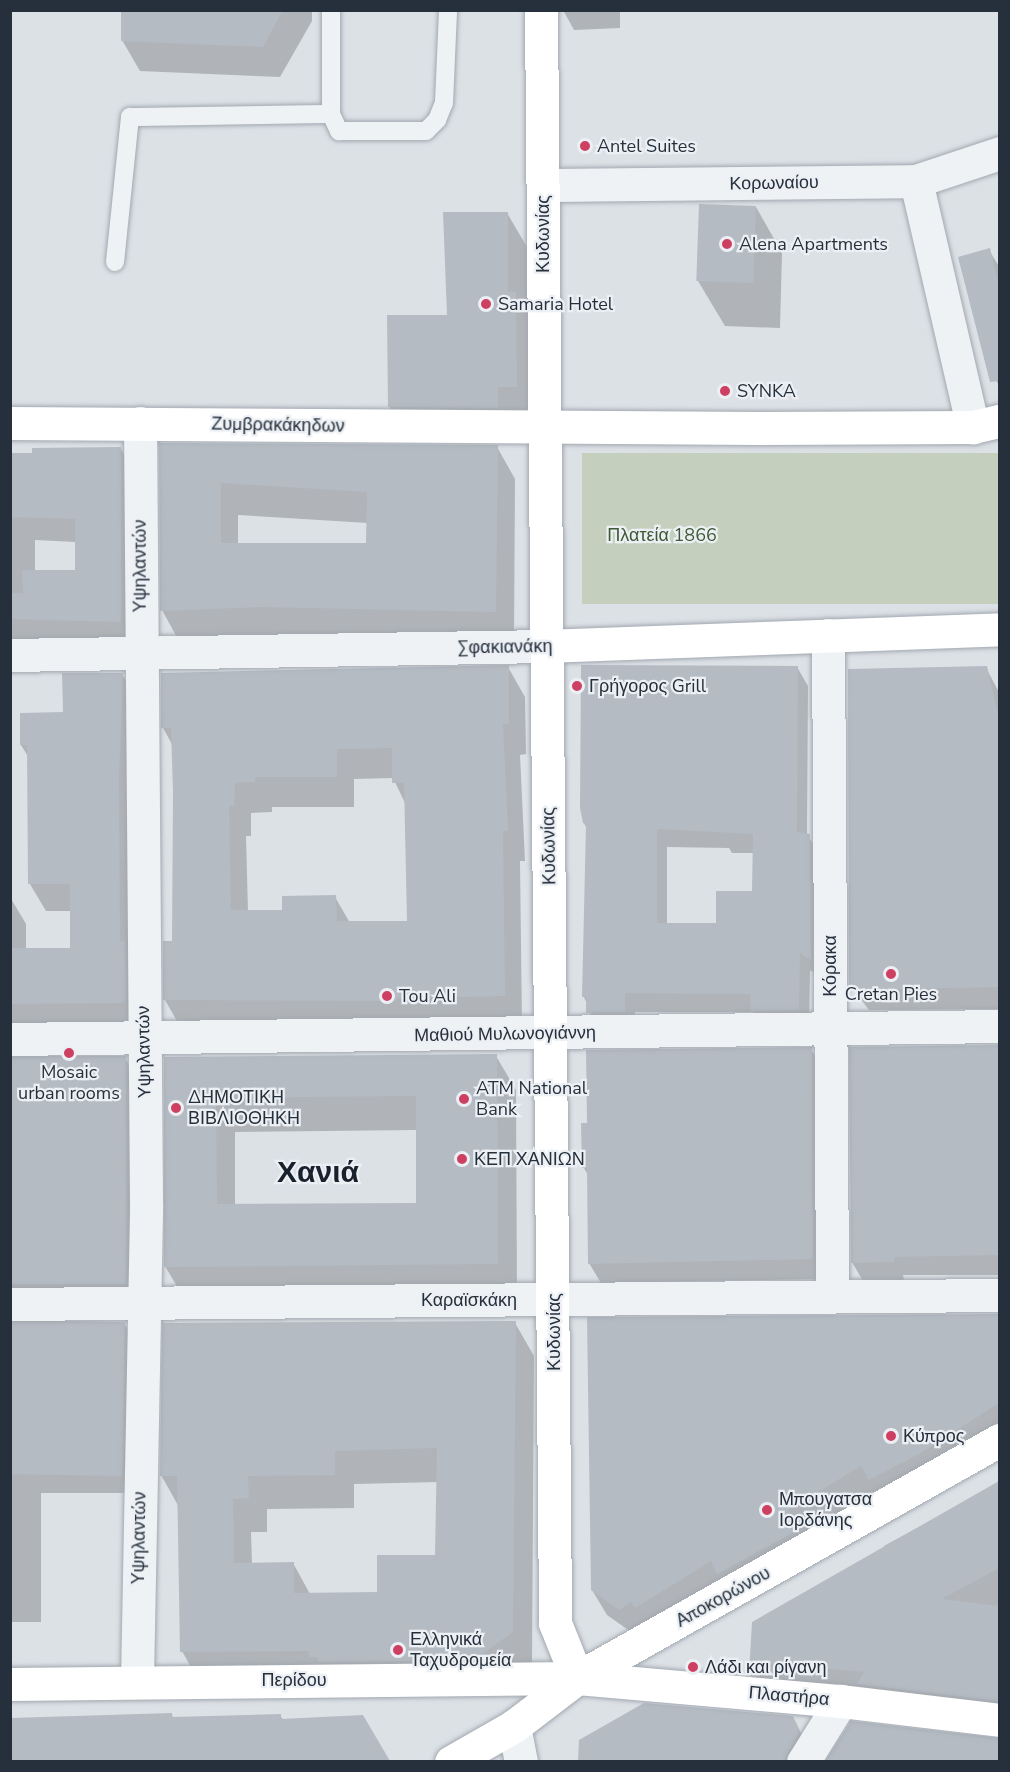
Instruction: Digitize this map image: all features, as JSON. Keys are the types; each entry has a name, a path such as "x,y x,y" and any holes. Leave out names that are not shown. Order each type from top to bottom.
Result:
{"main road":[{"name":"Κυδωνίας","path":"541,10 552,1034 555,1623 577,1678"},
{"name":"Ζυμβρακάκηδων","path":"10,423 546,428 986,424"},
{"name":"Σφακιανάκη","path":"547,646 999,628"},
{"name":"Αποκορώνου","path":"451,1761 514,1726 577,1678 999,1440"},
{"name":"Περίδου","path":"10,1684 577,1678"},
{"name":"Πλαστήρα","path":"577,1678 841,1701 999,1720"}],"street":[{"name":"Κορωναίου","path":"543,185 916,181 999,153"},
{"path":"916,181 986,424"},
{"name":"Υψηλαντών","path":"136,1681 144,1302 140,423"},
{"name":"Κόρακα","path":"828,635 832,1296"},
{"name":"Σφακιανάκη","path":"10,655 547,646"},
{"name":"Μαθιού Μυλωνογιάννη","path":"10,1039 552,1034 999,1026"},
{"name":"Καραϊσκάκη","path":"10,1304 999,1295"},
{"path":"803,1761 841,1701"},
{"path":"514,1726 521,1761"}],"lane":[{"path":"331,10 331,114 339,131 426,131 437,120 444,104 448,10"},
{"path":"116,262 130,117 331,114"}],"green space":[{"name":"Πλατεία 1866","path":"582,453 999,453 999,604 582,604"}],"building":[{"path":"121,10 283,10 263,47 121,41"},
{"name":"Alena Apartments","path":"699,204 756,206 753,283 696,281"},
{"name":"Samaria Hotel","path":"443,212 508,212 508,292 516,292 517,387 498,387 498,408 388,407 387,315 447,315"},
{"path":"990,248 999,286 999,381 990,382 958,257"},
{"path":"159,443 498,445 496,612 260,607 160,611","holes":["221,483 367,492 366,543 221,543"]},
{"path":"121,447 121,622 10,619 10,593 23,593 22,570 75,570 75,519 10,517 10,453 32,453 32,448"},
{"path":"509,665 509,724 503,724 508,831 503,831 505,996 396,998 396,1001 163,1000 163,941 172,941 173,793 171,728 161,728 161,673","holes":["392,748 392,783 404,783 407,921 337,921 336,895 282,896 282,910 231,910 229,806 234,806 235,783 255,782 255,777 337,777 337,749"]},
{"path":"581,665 798,666 797,832 810,834 811,960 800,953 799,1010 751,1011 750,994 625,993 625,1012 586,1013 586,997 582,997 586,824 583,823 580,808","holes":["657,829 753,834 752,891 716,891 716,923 657,923"]},
{"path":"987,666 999,718 999,987 856,990 849,985 848,669"},
{"path":"62,673 123,673 119,782 120,941 125,941 126,1001 120,1003 12,1004 10,997 10,948 70,948 70,884 28,884 27,745 20,745 20,713 63,712"},
{"path":"999,1045 999,1255 894,1257 894,1262 851,1263 849,1047"},
{"path":"812,1047 813,1259 588,1264 587,1168 582,1168 581,1123 587,1123 586,1050"},
{"path":"497,1054 498,1264 164,1267 164,1057","holes":["416,1096 416,1203 217,1204 216,1098"]},
{"path":"10,1056 126,1056 126,1284 10,1284"},
{"path":"999,1314 999,1403 921,1453 869,1480 861,1466 788,1510 798,1530 717,1574 711,1561 635,1608 631,1602 619,1610 591,1590 587,1317"},
{"path":"10,1320 125,1322 122,1476 10,1474"},
{"path":"516,1321 513,1632 482,1654 427,1654 428,1661 318,1662 317,1657 309,1657 309,1651 180,1652 177,1476 160,1476 162,1323","holes":["437,1448 435,1555 377,1555 377,1592 294,1593 294,1562 234,1563 233,1499 249,1498 248,1476 335,1475 335,1451"]},
{"path":"999,1481 999,1568 942,1599 999,1606 999,1701 857,1684 864,1672 769,1664 775,1676 749,1674 752,1622"},
{"path":"644,1703 793,1716 800,1731 784,1761 578,1761 579,1740"},
{"path":"172,1713 172,1717 281,1714 281,1719 363,1715 390,1761 10,1761 10,1718"},
{"path":"851,1721 999,1738 999,1761 825,1761"}],"place":[{"name":"Antel Suites","path":"585,146"},
{"name":"Alena Apartments","path":"727,244"},
{"name":"Samaria Hotel","path":"486,304"},
{"name":"SYNKA","path":"725,391"},
{"name":"Γρήγορος Grill","path":"577,686"},
{"name":"Cretan Pies","path":"891,974"},
{"name":"Tou Ali","path":"387,996"},
{"name":"Mosaic urban rooms","path":"69,1053"},
{"name":"ATM National Bank","path":"464,1099"},
{"name":"ΔΗΜΟΤΙΚΗ ΒΙΒΛΙΟΘΗΚΗ","path":"176,1108"},
{"name":"ΚΕΠ ΧΑΝΙΩΝ","path":"462,1159"},
{"name":"Κύπρος","path":"891,1436"},
{"name":"Μπουγατσα Ιορδάνης","path":"767,1510"},
{"name":"Ελληνικά Ταχυδρομεία","path":"398,1650"},
{"name":"Λάδι και ρίγανη","path":"693,1667"}],"district":[{"name":"Χανιά","path":"318,1173"}]}
